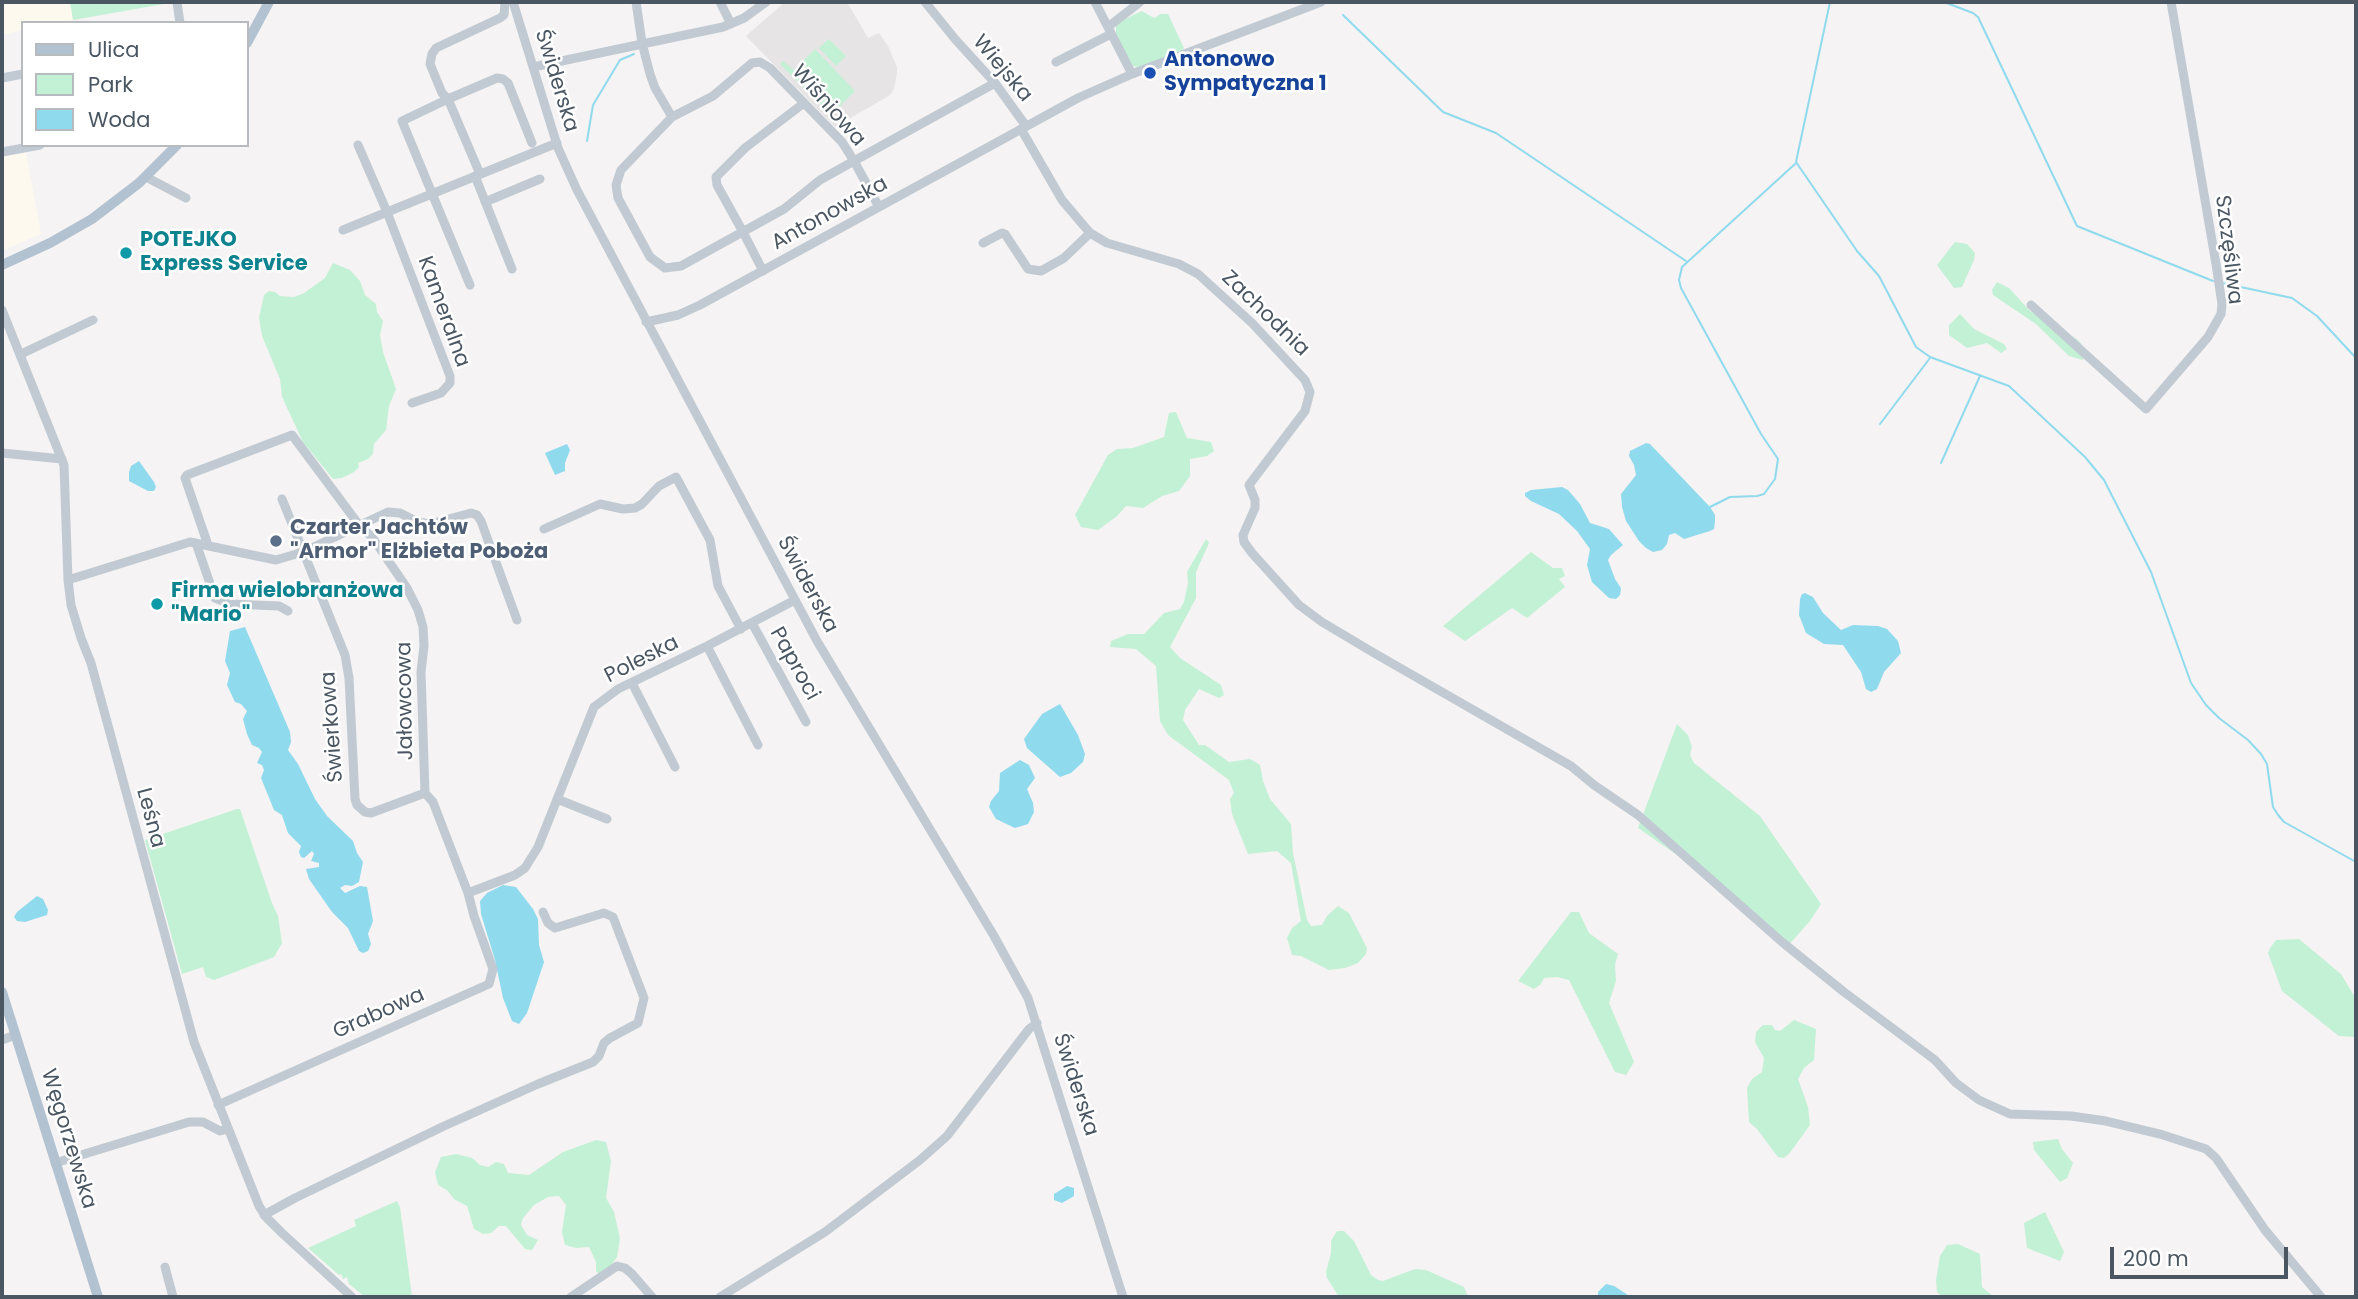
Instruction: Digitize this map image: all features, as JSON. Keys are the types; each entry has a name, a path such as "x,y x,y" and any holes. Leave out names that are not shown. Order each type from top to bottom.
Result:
{"main road":[{"path":"248,41 269,2"},
{"path":"261,19 275,2"},
{"path":"2,265 50,243 106,209 146,177 175,147"},
{"name":"Węgorzewska","path":"2,992 98,1297"}],"street":[{"path":"177,2 180,21"},
{"path":"505,2 500,18 436,48 430,64 442,93 448,99 512,269"},
{"name":"Świderska","path":"513,2 557,143 577,190 795,600 845,689 1012,966 1028,998 1123,1297"},
{"path":"636,2 642,43 655,88 672,117"},
{"path":"720,2 731,24"},
{"path":"533,67 731,24 766,2"},
{"name":"Wiejska","path":"925,2 995,83 1023,127"},
{"path":"1095,2 1132,74"},
{"path":"1056,62 1110,31 1140,2"},
{"name":"Antonowska","path":"646,322 689,311 1078,98 1132,74 1321,2"},
{"name":"Szczęśliwa","path":"2031,305 2146,409 2208,337 2221,314 2216,264 2171,2"},
{"name":"Wiśniowa","path":"878,207 854,161 836,135 767,65 755,62 713,96 672,117 621,170 616,185 617,194 650,257 665,268 681,266 793,204 814,184 854,161 995,83"},
{"path":"2,78 21,74"},
{"path":"470,285 402,121 448,99 503,79 508,83 532,143"},
{"path":"762,271 717,185 716,177 745,148 804,103"},
{"name":"Zachodnia","path":"1023,127 1067,206 1090,233 1108,243 1179,264 1198,274 1252,323 1305,380 1310,392 1304,411 1249,485 1255,508 1243,535 1244,542 1252,553 1299,605 1322,622 1570,766 1639,815 1782,942 1935,1060 1956,1083 1979,1100 2010,1114 2071,1116 2106,1121 2206,1149 2216,1158 2264,1230 2321,1297"},
{"path":"343,230 557,143"},
{"name":"Kameralna","path":"358,145 387,212 450,376 450,383 441,393 412,403"},
{"path":"2,152 29,147"},
{"path":"146,177 186,198"},
{"path":"485,202 540,179"},
{"path":"983,243 1005,233 1028,269 1041,271 1064,258 1090,233"},
{"name":"Leśna","path":"2,310 62,459 66,476 68,580 76,622 91,663 194,1042 264,1215 352,1297"},
{"path":"21,354 93,320"},
{"name":"Jałowcowa","path":"208,545 185,478 292,435 359,525 372,537 407,588 418,610 423,627 424,646 421,672 425,793 433,802 468,893 474,916"},
{"path":"2,453 62,459"},
{"path":"544,529 600,504 635,508 659,486 676,477 710,540 719,586 741,629"},
{"name":"Świerkowa","path":"282,499 347,665 357,805 365,812 372,813 425,793"},
{"path":"68,580 183,544 208,545 276,560 303,552 388,512 400,513 424,524 465,513 477,515 481,521 517,620"},
{"path":"196,543 215,598 230,604 279,606 288,611"},
{"name":"Poleska","path":"468,893 499,882 525,868 538,847 594,707 613,692 795,600"},
{"name":"Paproci","path":"752,624 806,722"},
{"path":"707,646 758,745"},
{"path":"632,683 675,767"},
{"path":"557,799 607,819"},
{"path":"264,1215 331,1180 538,1084 593,1062 599,1056 604,1043 638,1023 645,998 613,917 604,912 555,928 548,923 543,912"},
{"name":"Grabowa","path":"218,1105 489,984 493,969 474,916"},
{"path":"720,1297 825,1232 927,1154 947,1136 1029,1029 1037,1023"},
{"path":"2,1040 15,1035"},
{"path":"55,1163 189,1122 203,1122 219,1131 227,1129"},
{"path":"571,1297 617,1266 632,1274 652,1297"},
{"path":"165,1267 173,1297"}],"shaded area":[{"path":"2,2 70,2 73,20 21,21 21,30 2,35"},
{"path":"785,2 847,2 868,38 879,33 888,46 897,67 894,89 890,95 835,127 746,36"},
{"path":"26,153 41,234 2,251 2,157"}],"green space":[{"path":"70,2 175,2 73,20"},
{"path":"1142,11 1154,18 1168,14 1184,48 1137,68 1132,65 1116,35 1116,26"},
{"path":"829,39 846,56 836,66 819,48"},
{"path":"815,49 855,91 831,115 780,64 783,61 794,70"},
{"path":"1955,242 1967,244 1975,253 1962,287 1954,288 1937,265"},
{"path":"333,263 350,270 360,281 365,295 376,304 377,312 383,321 380,335 383,352 396,389 389,406 386,430 374,444 373,454 358,463 359,467 354,472 333,479 303,442 282,397 280,379 262,336 259,318 264,295 269,291 280,296 294,297 304,293 325,278"},
{"path":"1997,282 2009,288 2030,311 2078,340 2087,351 2083,360 2069,356 2036,324 1993,295 1992,290"},
{"path":"1960,314 1974,329 2004,344 2007,349 2001,353 1987,343 1967,348 1949,335 1949,325"},
{"path":"1176,412 1187,438 1211,442 1214,451 1207,456 1190,459 1190,476 1179,491 1162,496 1143,508 1126,506 1098,530 1081,527 1075,515 1108,455 1117,449 1133,448 1164,437 1169,413"},
{"path":"1206,539 1209,543 1196,572 1196,598 1170,647 1180,658 1221,685 1224,695 1219,698 1199,689 1185,710 1183,720 1199,745 1205,745 1229,762 1250,759 1260,765 1270,799 1291,824 1293,853 1307,920 1311,926 1322,925 1338,906 1349,913 1367,948 1366,954 1358,963 1345,968 1329,970 1301,956 1292,955 1287,938 1292,928 1301,921 1291,863 1277,851 1248,854 1232,814 1230,799 1234,793 1229,780 1168,735 1160,721 1156,666 1136,649 1110,647 1111,641 1128,634 1144,634 1164,613 1180,609 1188,583 1187,572"},
{"path":"1531,552 1553,568 1562,568 1565,576 1559,579 1565,587 1527,618 1512,608 1465,641 1443,626"},
{"path":"1677,724 1688,735 1692,747 1690,755 1694,763 1760,816 1821,904 1786,948 1687,862 1638,828"},
{"path":"240,809 278,916 282,943 274,957 214,980 206,977 203,967 182,974 145,840"},
{"path":"1571,912 1579,912 1589,933 1618,954 1615,965 1616,981 1609,1003 1634,1062 1626,1075 1615,1072 1569,980 1544,978 1534,989 1518,981"},
{"path":"2299,939 2341,974 2356,999 2356,1037 2339,1036 2282,991 2268,953 2276,940"},
{"path":"1794,1020 1816,1029 1814,1060 1804,1068 1798,1079 1808,1107 1810,1125 1784,1158 1778,1157 1749,1122 1747,1088 1752,1079 1762,1072 1764,1058 1755,1042 1756,1032 1763,1025 1772,1025 1775,1030 1780,1031"},
{"path":"2058,1139 2073,1163 2067,1178 2060,1182 2034,1150 2033,1142"},
{"path":"596,1140 606,1142 611,1161 606,1198 614,1212 620,1238 617,1257 607,1271 599,1274 589,1247 565,1245 562,1232 566,1205 559,1196 548,1197 534,1205 523,1218 521,1225 527,1235 538,1240 532,1250 525,1249 506,1226 499,1226 491,1233 483,1234 474,1229 467,1206 438,1185 435,1172 441,1157 456,1154 472,1158 480,1165 488,1167 496,1162 504,1164 508,1173 529,1175 563,1152"},
{"path":"397,1201 412,1297 365,1297 349,1284 347,1277 343,1279 341,1274 308,1248 356,1226 354,1220"},
{"path":"2045,1212 2064,1252 2060,1261 2027,1248 2024,1223"},
{"path":"1337,1231 1344,1231 1354,1241 1371,1275 1378,1280 1383,1281 1415,1269 1426,1270 1464,1287 1468,1297 1339,1297 1326,1272 1331,1241"},
{"path":"1958,1244 1980,1254 1982,1287 1994,1297 1942,1297 1937,1292 1940,1256 1947,1245"}],"water":[{"path":"1646,443 1650,444 1710,507 1715,515 1714,529 1684,539 1675,533 1669,535 1662,550 1653,552 1639,541 1626,521 1621,494 1636,475 1629,456 1630,451"},
{"path":"567,444 570,450 565,471 555,475 545,453"},
{"path":"139,461 154,482 154,491 148,491 129,481 131,466"},
{"path":"1562,487 1580,504 1590,523 1609,529 1623,545 1608,560 1621,588 1616,599 1609,598 1592,582 1587,565 1590,549 1577,531 1559,514 1525,496 1525,493 1531,490"},
{"path":"1805,593 1813,597 1823,613 1841,630 1853,625 1878,626 1887,629 1898,641 1901,653 1884,672 1877,689 1871,692 1866,689 1861,672 1843,645 1824,644 1806,633 1799,615 1800,599"},
{"path":"245,627 290,732 288,750 315,799 327,816 353,841 363,862 359,882 340,888 345,893 360,886 367,887 373,921 368,934 371,944 368,951 363,953 359,951 348,928 332,912 309,879 306,869 319,867 319,863 311,861 314,854 312,851 304,858 301,857 301,846 288,833 282,815 274,810 261,778 264,770 262,765 257,763 262,752 252,745 247,734 243,719 247,711 235,702 227,685 230,673 225,661 230,631"},
{"path":"1060,704 1078,735 1085,754 1083,762 1071,773 1060,777 1027,748 1024,739 1042,714"},
{"path":"1020,760 1029,765 1035,778 1027,789 1034,812 1028,824 1015,828 996,819 989,807 999,791 1000,773"},
{"path":"503,885 516,887 533,909 538,919 539,945 544,962 527,1013 519,1024 512,1021 503,998 481,914 480,901 487,893"},
{"path":"37,896 43,899 48,910 47,915 25,922 17,921 14,917 17,912"},
{"path":"1067,1186 1074,1188 1074,1196 1062,1203 1054,1200 1054,1194"},
{"path":"1606,1284 1631,1297 1598,1297 1598,1292"}],"waterway":[{"path":"1830,2 1796,162 1857,251 1879,276 1916,347 1930,357 2009,386 2085,457 2104,480 2151,572 2191,683 2206,705 2261,754 2267,764 2273,807 2278,815 2284,822 2356,862"},
{"path":"1944,2 1978,17 2077,226 2213,281"},
{"path":"1343,15 1443,112 1496,133 1686,261"},
{"path":"587,141 593,105 620,60 634,54"},
{"path":"1710,507 1730,497 1764,494 1775,479 1778,459 1761,434 1681,288 1679,280 1682,267 1795,164"},
{"path":"2222,283 2292,298 2317,316 2356,358"},
{"path":"1880,424 1930,358"},
{"path":"1941,463 1980,376"}],"place":[{"name":"Antonowo Sympatyczna 1","path":"1150,73"},
{"name":"POTEJKO Express Service","path":"126,253"},
{"name":"Czarter Jachtów \"Armor\" Elżbieta Poboża","path":"276,541"},
{"name":"Firma wielobranżowa \"Mario\"","path":"157,604"}]}
